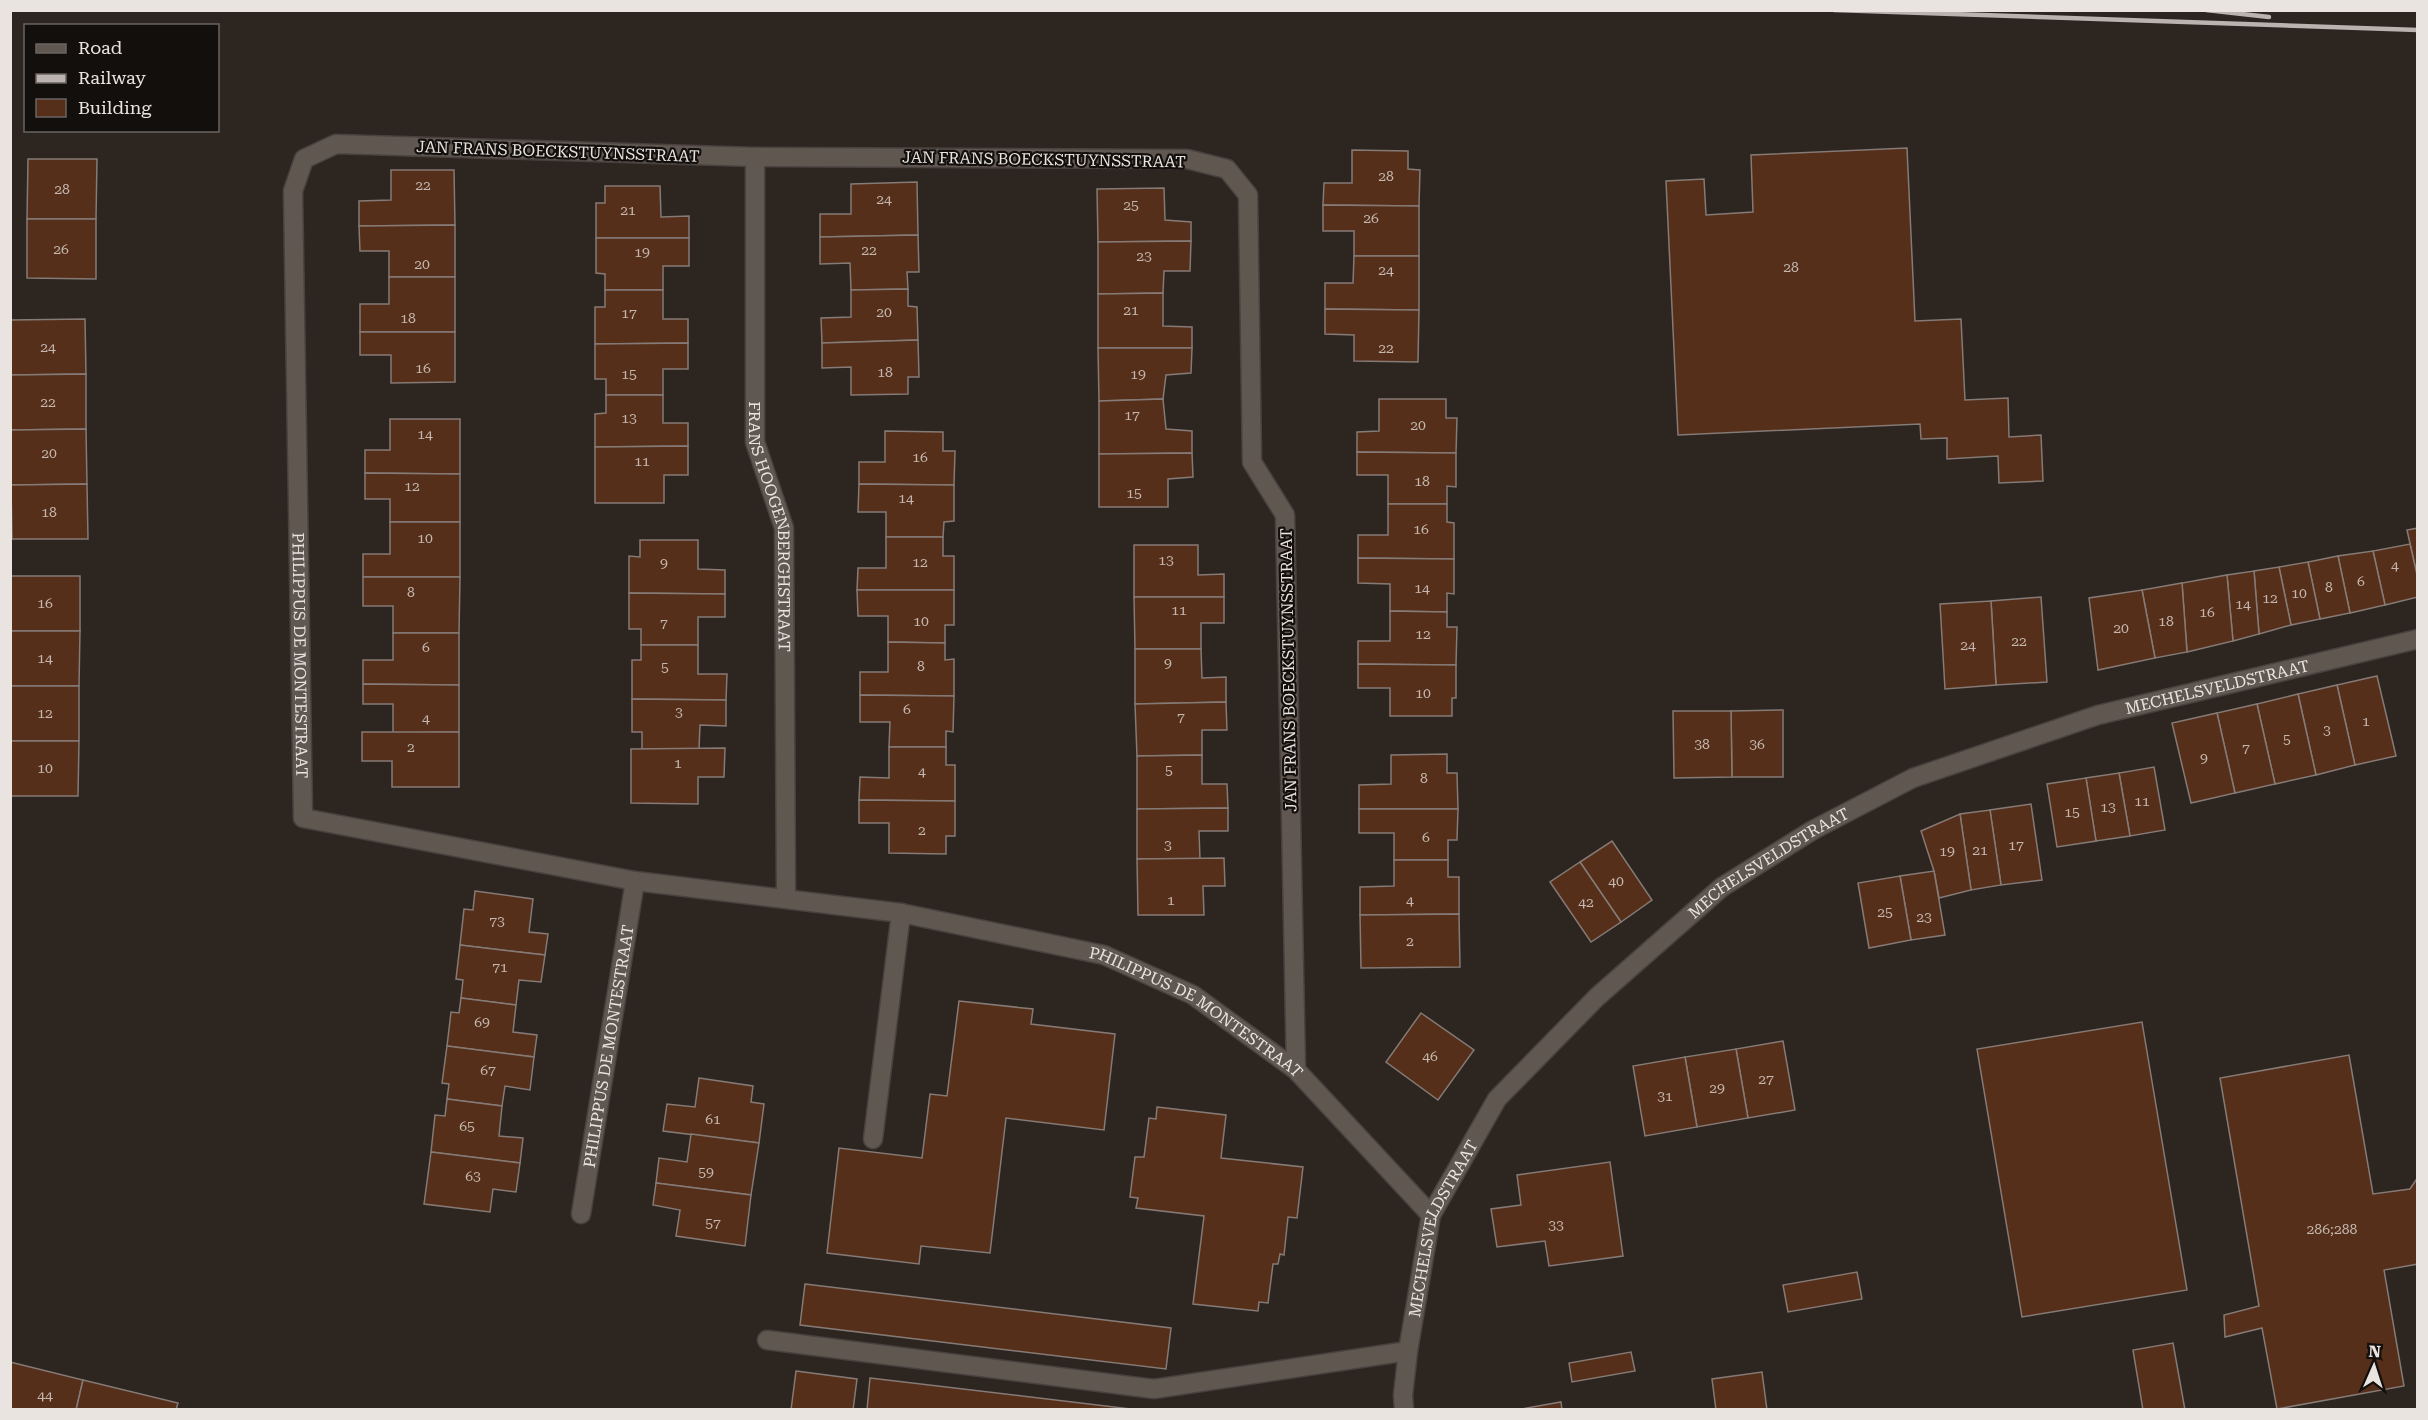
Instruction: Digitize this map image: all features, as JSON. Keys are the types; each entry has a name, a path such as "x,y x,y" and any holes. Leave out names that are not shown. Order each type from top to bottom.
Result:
{"street":[{"name":"JAN FRANS BOECKSTUYNSSTRAAT","path":"304,159 336,144 755,157 1187,159 1227,169 1248,195 1252,462 1285,515 1296,1070"},
{"name":"FRANS HOOGENBERGHSTRAAT","path":"755,157 755,442 784,528 786,897"},
{"name":"PHILIPPUS DE MONTESTRAAT","path":"304,159 293,191 303,818 635,881 786,897 901,913 1104,955 1193,995 1296,1070 1431,1215"},
{"name":"MECHELSVELDSTRAAT","path":"1404,1410 1403,1395 1408,1351 1431,1215 1497,1099 1588,1005 1722,887 1813,830 1913,778 2098,715 2418,639"},
{"name":"PHILIPPUS DE MONTESTRAAT","path":"581,1214 635,881"},
{"path":"873,1138 901,913"},
{"path":"767,1340 1154,1389 1408,1351"}],"building":[{"path":"1907,148 1915,321 1961,319 1965,400 2008,398 2009,437 2041,435 2043,481 1999,483 1998,456 1947,459 1947,438 1921,439 1920,424 1678,435 1666,181 1704,179 1706,215 1753,212 1751,155"},
{"path":"1352,150 1408,151 1408,169 1420,170 1419,206 1323,205 1324,183 1352,183"},
{"path":"28,159 97,159 96,219 27,219"},
{"path":"391,170 454,170 455,225 359,226 359,201 391,200"},
{"path":"917,182 918,235 820,237 820,214 851,214 851,184"},
{"path":"605,186 660,186 661,217 689,216 689,238 596,238 596,203 605,203"},
{"path":"1164,188 1165,220 1191,222 1191,241 1098,242 1097,189"},
{"path":"1323,205 1419,206 1419,256 1354,256 1354,231 1323,231"},
{"path":"27,219 96,219 96,279 27,278"},
{"path":"455,225 455,277 389,277 389,251 360,251 359,226"},
{"path":"918,235 919,272 907,272 908,289 851,290 850,263 820,264 820,237"},
{"path":"596,238 689,238 689,266 663,266 663,290 605,290 605,274 596,273"},
{"path":"1191,241 1190,271 1164,271 1163,293 1098,294 1098,242"},
{"path":"1354,256 1419,256 1419,310 1325,309 1325,283 1353,283"},
{"path":"389,277 455,277 455,332 360,332 360,304 389,304"},
{"path":"908,289 908,306 917,307 918,340 822,343 821,318 851,317 851,290"},
{"path":"605,290 663,290 663,319 688,319 688,343 595,344 595,307 605,307"},
{"path":"1163,293 1163,326 1192,327 1192,348 1098,348 1098,294"},
{"path":"1325,309 1419,310 1418,362 1354,361 1354,335 1325,334"},
{"path":"85,319 86,374 10,375 10,320"},
{"path":"360,332 455,332 455,382 391,383 391,355 360,355"},
{"path":"918,340 919,377 908,377 908,394 851,395 851,367 822,368 822,343"},
{"path":"688,343 688,369 663,369 663,395 606,395 606,379 595,379 595,344"},
{"path":"1098,348 1192,348 1191,373 1166,375 1163,399 1099,401"},
{"path":"86,374 86,429 10,430 10,375"},
{"path":"606,395 663,395 663,423 688,423 688,446 595,447 595,414 606,413"},
{"path":"1163,399 1166,429 1192,431 1192,453 1099,454 1099,401"},
{"path":"1379,399 1446,399 1446,418 1457,418 1456,453 1357,452 1357,432 1379,431"},
{"path":"390,419 460,419 460,474 365,473 365,450 390,450"},
{"path":"86,429 87,484 11,485 10,430"},
{"path":"885,431 943,432 943,451 955,451 954,485 859,484 859,462 885,462"},
{"path":"688,446 688,475 664,475 664,503 595,503 595,447"},
{"path":"1357,452 1456,453 1456,487 1447,486 1447,504 1388,504 1388,475 1357,475"},
{"path":"1192,453 1193,477 1168,479 1168,507 1099,507 1099,454"},
{"path":"365,473 460,474 460,522 390,522 390,499 365,499"},
{"path":"87,484 88,539 12,539 11,485"},
{"path":"859,484 954,485 954,521 944,522 943,537 886,537 886,512 858,512"},
{"path":"1388,504 1447,504 1447,522 1454,523 1454,559 1358,558 1358,535 1388,535"},
{"path":"390,522 460,522 460,577 363,577 363,554 390,554"},
{"path":"2418,528 2418,579 2407,530"},
{"path":"886,537 943,537 943,556 954,556 954,590 857,590 858,568 886,568"},
{"path":"640,540 698,540 698,569 725,570 725,594 629,593 629,556 640,557"},
{"path":"2410,544 2418,579 2418,597 2385,605 2373,551"},
{"path":"1134,545 1198,545 1198,575 1224,574 1224,597 1134,597"},
{"path":"2373,551 2385,605 2350,613 2338,556"},
{"path":"2338,556 2350,613 2320,619 2308,562"},
{"path":"1358,558 1454,559 1454,594 1447,593 1447,612 1390,611 1390,584 1358,583"},
{"path":"2308,562 2320,619 2291,625 2279,567"},
{"path":"2279,567 2291,625 2259,634 2254,571"},
{"path":"2254,571 2259,634 2233,641 2227,575"},
{"path":"2227,575 2233,641 2187,652 2182,583"},
{"path":"10,576 80,576 80,631 10,631"},
{"path":"363,577 460,577 459,633 393,633 393,606 363,606"},
{"path":"2182,583 2187,652 2155,658 2142,590"},
{"path":"857,590 954,590 954,625 945,625 945,643 888,642 888,616 858,616"},
{"path":"2142,590 2155,658 2098,670 2089,598"},
{"path":"629,593 725,594 725,617 698,617 698,645 641,645 641,629 629,629"},
{"path":"1134,597 1224,597 1224,623 1201,623 1201,649 1135,649"},
{"path":"2041,597 2047,682 1996,685 1991,601"},
{"path":"1991,601 1996,685 1945,689 1940,604"},
{"path":"1390,611 1447,612 1447,627 1457,627 1456,665 1358,664 1358,641 1390,641"},
{"path":"10,631 80,631 79,686 10,686"},
{"path":"393,633 459,633 459,685 363,684 363,660 393,660"},
{"path":"888,642 945,643 945,660 954,659 954,696 860,695 860,672 888,672"},
{"path":"641,645 698,645 698,674 727,674 726,700 632,699 632,660 641,660"},
{"path":"1135,649 1201,649 1202,678 1226,677 1226,702 1135,704"},
{"path":"1358,664 1456,665 1456,698 1452,698 1452,716 1390,716 1390,688 1358,688"},
{"path":"2377,676 2396,756 2355,765 2337,685"},
{"path":"363,684 459,685 459,732 393,733 393,704 363,704"},
{"path":"2337,685 2355,765 2316,775 2298,694"},
{"path":"10,686 79,686 79,741 10,741"},
{"path":"2298,694 2316,775 2275,784 2257,704"},
{"path":"860,695 954,696 953,732 946,731 946,747 889,747 890,722 860,722"},
{"path":"632,699 726,700 726,726 700,725 699,749 642,749 642,732 632,732"},
{"path":"1226,702 1227,730 1202,730 1202,755 1137,756 1135,704"},
{"path":"2257,704 2275,784 2235,793 2217,713"},
{"path":"1783,710 1783,777 1732,777 1731,711"},
{"path":"1673,711 1731,711 1732,777 1674,778"},
{"path":"2217,713 2235,793 2191,803 2172,723"},
{"path":"362,732 459,732 459,787 392,787 392,761 362,761"},
{"path":"10,741 79,741 78,796 10,796"},
{"path":"889,747 946,747 946,765 955,765 955,801 859,800 860,777 889,778"},
{"path":"725,748 724,777 698,777 698,804 631,803 631,749"},
{"path":"1447,754 1447,773 1457,773 1458,809 1359,809 1359,785 1391,784 1391,755"},
{"path":"1202,755 1202,784 1227,784 1228,808 1137,809 1137,756"},
{"path":"2154,767 2165,830 2130,836 2119,773"},
{"path":"2119,773 2130,836 2096,841 2086,778"},
{"path":"2086,778 2096,841 2057,847 2047,784"},
{"path":"859,800 955,801 955,836 946,836 946,854 889,853 889,823 859,823"},
{"path":"2031,804 2042,880 2001,885 1990,810"},
{"path":"1228,808 1228,831 1199,831 1200,859 1137,859 1137,809"},
{"path":"1359,809 1458,809 1457,840 1448,840 1448,860 1394,860 1394,833 1359,833"},
{"path":"1990,810 2001,885 1971,890 1960,814"},
{"path":"1960,814 1971,890 1939,898 1934,871 1921,831"},
{"path":"1612,841 1652,900 1621,922 1580,862"},
{"path":"1224,858 1225,886 1203,886 1204,915 1138,915 1137,859"},
{"path":"1394,860 1448,860 1448,877 1459,877 1459,914 1360,915 1360,887 1394,886"},
{"path":"1580,862 1621,922 1591,942 1550,882"},
{"path":"1934,871 1945,935 1911,940 1900,876"},
{"path":"1900,876 1911,940 1869,948 1858,883"},
{"path":"475,891 533,899 529,932 548,934 545,955 460,945 464,909 473,910"},
{"path":"1459,914 1460,967 1361,968 1360,915"},
{"path":"460,945 545,955 541,982 519,980 516,1005 461,998 463,980 456,979"},
{"path":"461,998 516,1005 513,1032 537,1035 534,1057 447,1046 451,1012 459,1013"},
{"path":"959,1001 1033,1009 1031,1024 1115,1034 1104,1130 1006,1118 990,1253 921,1246 919,1264 827,1253 839,1148 922,1158 930,1094 947,1096"},
{"path":"1421,1013 1474,1050 1438,1100 1386,1062"},
{"path":"2142,1022 2187,1290 2022,1317 1977,1049"},
{"path":"1783,1041 1795,1110 1748,1118 1736,1049"},
{"path":"447,1046 534,1057 530,1090 505,1086 502,1106 447,1099 449,1084 442,1083"},
{"path":"1736,1049 1748,1118 1697,1127 1685,1057"},
{"path":"2349,1055 2373,1194 2410,1189 2418,1177 2418,1264 2384,1270 2404,1386 2277,1409 2262,1328 2225,1337 2224,1315 2259,1306 2220,1078"},
{"path":"1685,1057 1697,1127 1645,1136 1633,1066"},
{"path":"699,1078 753,1086 751,1102 764,1104 759,1143 663,1131 667,1104 695,1107"},
{"path":"447,1099 502,1106 499,1136 523,1138 520,1163 431,1152 435,1115 445,1116"},
{"path":"1157,1107 1226,1115 1221,1158 1303,1167 1297,1218 1288,1217 1284,1255 1280,1254 1278,1264 1273,1264 1268,1303 1259,1302 1258,1311 1193,1304 1204,1216 1136,1208 1138,1198 1130,1197 1135,1157 1144,1157 1149,1118 1156,1119"},
{"path":"691,1134 759,1143 751,1195 656,1183 659,1158 687,1162"},
{"path":"431,1152 520,1163 516,1192 493,1189 490,1212 424,1204"},
{"path":"1610,1162 1623,1256 1549,1266 1545,1241 1497,1247 1491,1209 1521,1205 1517,1175"},
{"path":"656,1183 751,1195 745,1246 676,1236 680,1210 653,1205"},
{"path":"1857,1272 1862,1299 1788,1312 1783,1285"},
{"path":"805,1284 1171,1328 1166,1369 800,1325"},
{"path":"2173,1343 2185,1410 2143,1410 2133,1350"},
{"path":"1631,1352 1635,1371 1572,1382 1569,1363"},
{"path":"10,1362 83,1380 76,1410 10,1410"},
{"path":"796,1371 857,1379 853,1410 791,1410"},
{"path":"1762,1372 1767,1410 1716,1410 1712,1379"},
{"path":"870,1378 1139,1410 867,1410"},
{"path":"83,1380 178,1403 176,1410 76,1410"},
{"path":"1561,1402 1562,1410 1516,1410"}],"railway":[{"path":"1834,10 2418,30"},
{"path":"2206,10 2269,17"}]}
